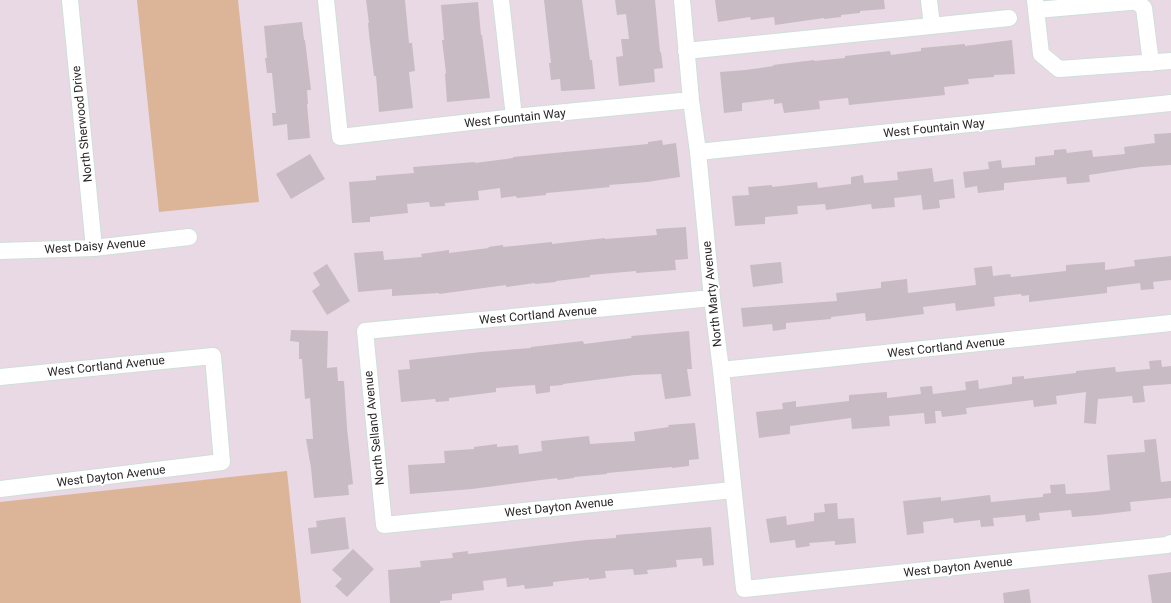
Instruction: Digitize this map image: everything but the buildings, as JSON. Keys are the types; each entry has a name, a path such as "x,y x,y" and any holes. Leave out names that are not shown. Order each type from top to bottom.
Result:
{"street":[{"name":"North Sherwood Drive","path":"70,0 94,248"},
{"name":"West Fountain Way","path":"326,0 340,137 514,117 691,100"},
{"path":"501,0 514,117"},
{"name":"North Marty Avenue","path":"682,0 691,100 744,589"},
{"path":"929,0 932,26"},
{"path":"1151,63 1144,8 1137,2 1035,5 1041,54 1059,70 1151,63 1171,61"},
{"path":"686,51 1009,18"},
{"name":"West Fountain Way","path":"698,152 1171,103"},
{"name":"West Daisy Avenue","path":"0,251 94,248 189,237"},
{"name":"West Cortland Avenue","path":"364,331 712,298"},
{"name":"West Cortland Avenue","path":"721,370 1171,323"},
{"name":"North Selland Avenue","path":"364,331 384,524"},
{"name":"West Cortland Avenue","path":"0,377 212,356 222,462"},
{"name":"West Dayton Avenue","path":"0,489 222,462"},
{"name":"West Dayton Avenue","path":"384,524 733,490"},
{"name":"West Dayton Avenue","path":"744,589 1171,544"}],"shaded area":[{"path":"137,0 238,0 259,202 159,212"},
{"path":"287,471 301,603 0,603 0,502"}]}
